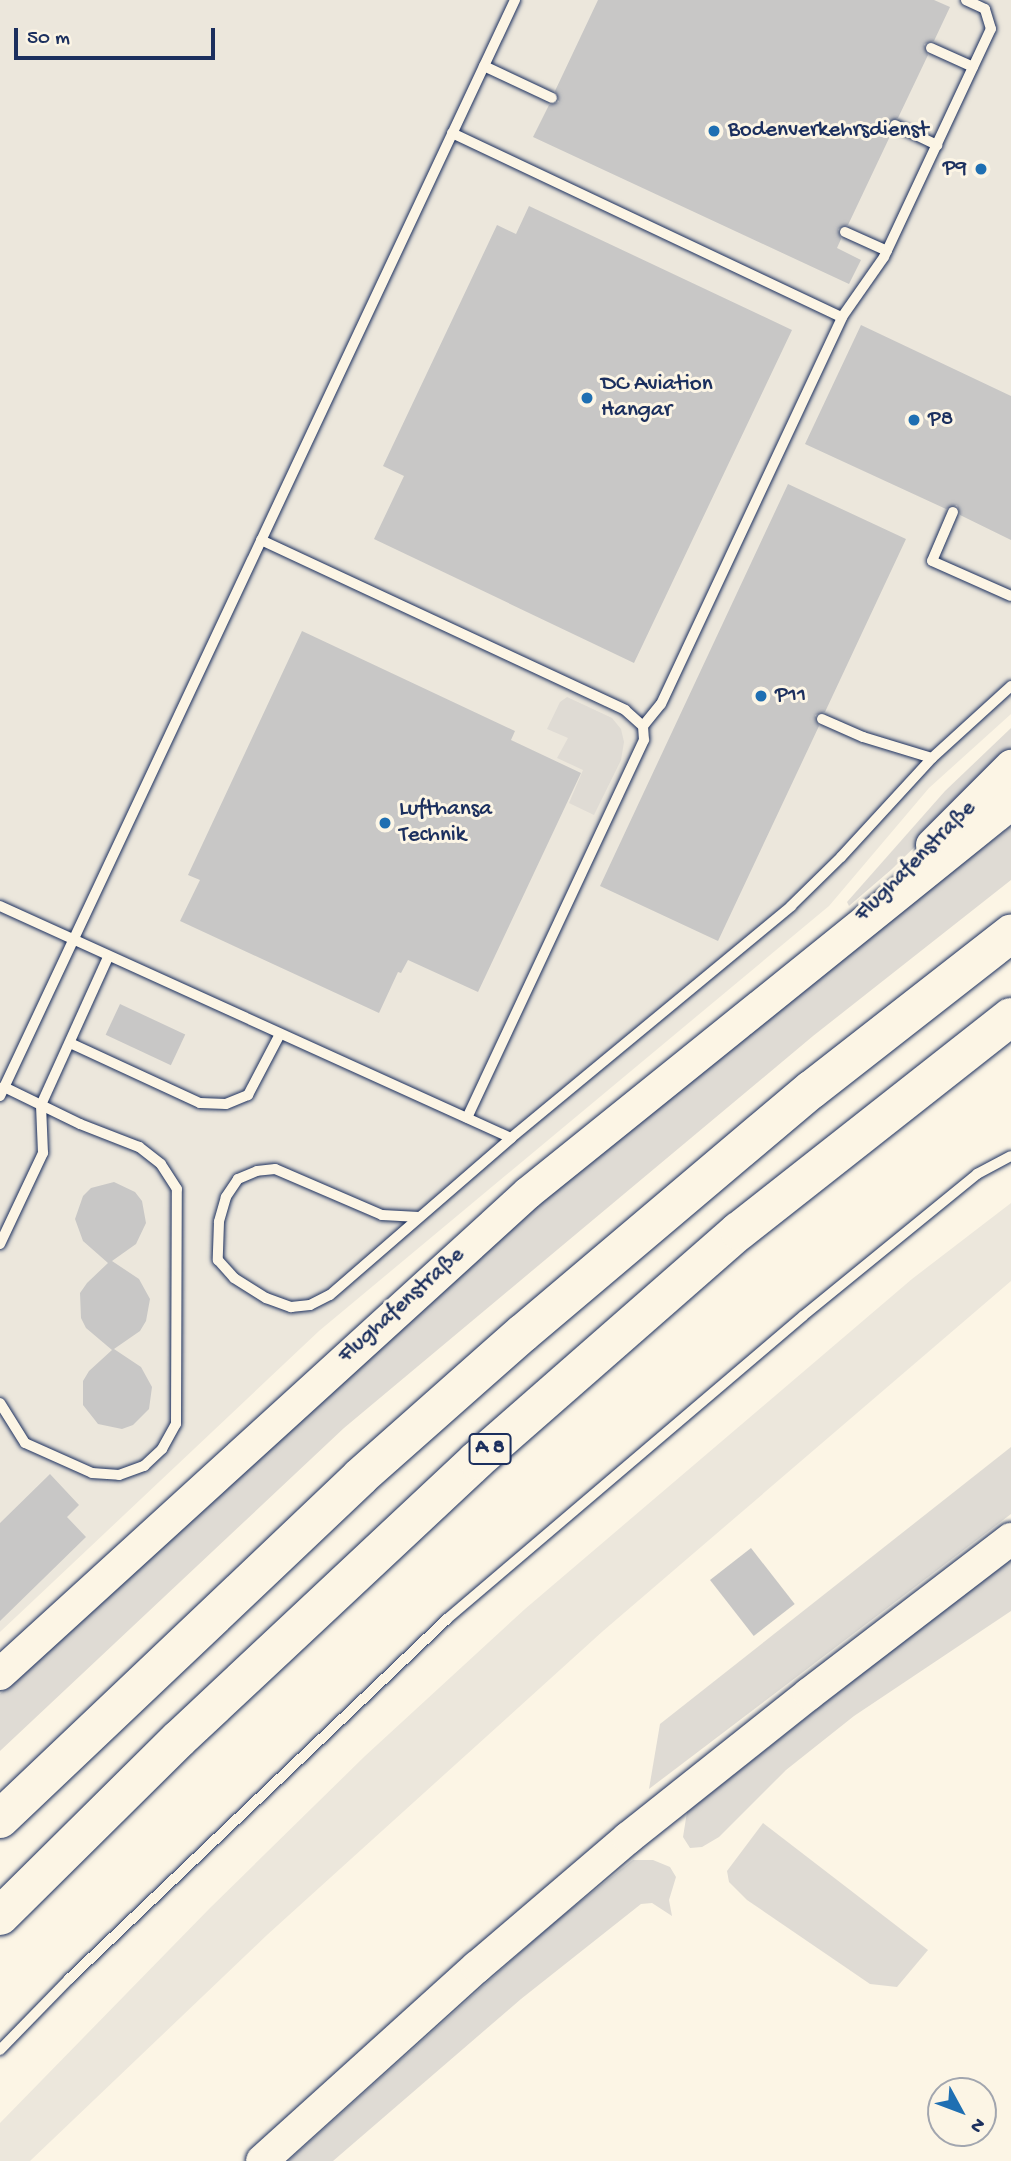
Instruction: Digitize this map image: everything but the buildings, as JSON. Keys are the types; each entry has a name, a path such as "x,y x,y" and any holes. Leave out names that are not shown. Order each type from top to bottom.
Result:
{"highway":[{"path":"0,1819 351,1486 523,1332 811,1090 1011,933"},
{"name":"A 8","path":"0,1916 179,1739 477,1460 739,1231 1011,1017"}],"main road":[{"name":"Flughafenstraße","path":"820,957 1011,766"},
{"name":"Flughafenstraße","path":"0,1674 248,1444 528,1193 1011,804"},
{"path":"262,2161 477,1967 639,1830 1011,1539"}],"lane":[{"path":"0,1403 25,1443 92,1473 119,1475 144,1466 162,1449 176,1424 177,1189 161,1164 139,1146 2,1091 515,0"},
{"path":"467,1118 644,740 643,726 661,704 842,317 887,251 991,29 985,9 966,0"},
{"path":"931,48 973,67"},
{"path":"484,66 552,98"},
{"path":"895,125 937,145"},
{"path":"452,133 842,317"},
{"path":"845,232 887,251"},
{"path":"953,512 932,562 1011,596"},
{"path":"261,540 625,710 643,726"},
{"path":"419,1217 382,1215 275,1169 257,1171 238,1179 226,1197 219,1222 218,1260 234,1278 266,1298 291,1307 310,1305 330,1296 511,1138 791,906 841,857 932,758 1011,685"},
{"path":"822,719 863,737 932,758"},
{"path":"0,906 107,957 511,1138"},
{"path":"0,1244 43,1153 41,1105 107,957"},
{"path":"69,1043 200,1103 226,1104 248,1095 280,1034"},
{"path":"0,2050 69,1979 447,1619 813,1307 976,1174 1011,1156"}],"shaded area":[{"path":"0,0 1011,0 1011,714 929,788 829,906 319,1331 0,1632"},
{"path":"567,697 612,718 621,729 624,742 621,760 594,815 569,803 583,770 557,758 568,738 547,729 560,702"},
{"path":"1011,728 1011,753 892,869 849,906 847,902 945,791"},
{"path":"1011,826 1011,880 813,1036 344,1428 0,1751 0,1694 386,1332 691,1074"},
{"path":"1011,1203 1011,1281 603,1631 267,1935 30,2161 0,2161 0,2123 210,1908 365,1756 525,1609 912,1279"},
{"path":"1011,1447 1011,1514 649,1789 660,1724"},
{"path":"1011,1560 1011,1611 854,1716 786,1770 719,1837 702,1847 690,1848 683,1837 687,1812 926,1623"},
{"path":"763,1823 928,1950 897,1987 870,1984 747,1900 729,1882 727,1871"},
{"path":"633,1860 653,1860 670,1867 676,1877 669,1900 672,1916 652,1903 641,1904 521,1999 333,2161 288,2161 552,1924"}],"place":[{"name":"Bodenverkehrsdienst","path":"714,131"},
{"name":"P9","path":"981,169"},
{"name":"DC Aviation Hangar","path":"587,398"},
{"name":"P8","path":"914,420"},
{"name":"P11","path":"761,696"},
{"name":"Lufthansa Technik","path":"385,823"}]}
